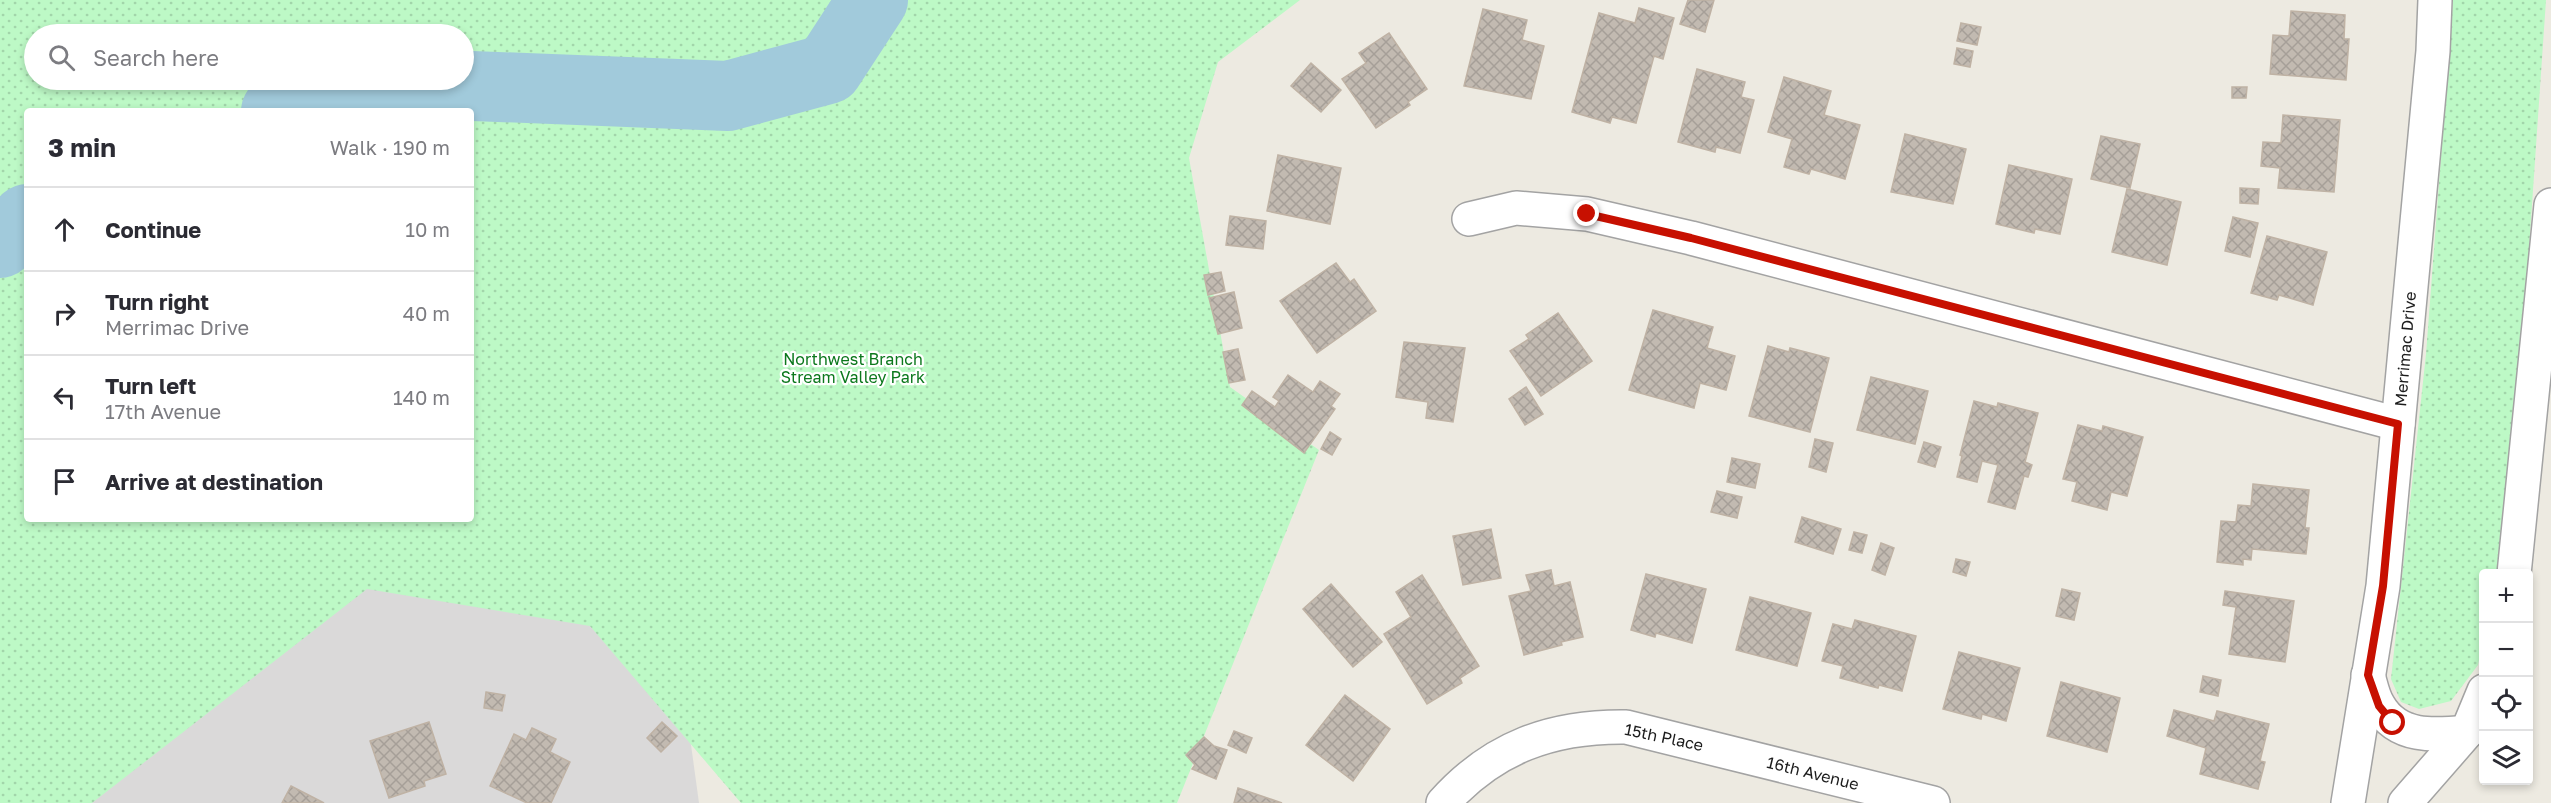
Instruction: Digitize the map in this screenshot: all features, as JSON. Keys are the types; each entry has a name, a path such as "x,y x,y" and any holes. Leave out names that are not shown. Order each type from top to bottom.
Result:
{"street":[{"name":"Merrimac Drive","path":"2348,803 2383,586 2433,51 2434,0"},
{"path":"2514,569 2551,205"},
{"path":"1468,219 1516,208 1587,214 1691,238 2398,424"},
{"path":"2368,675 2379,706 2393,723 2422,736 2467,732"},
{"path":"2405,803 2467,732 2479,703"},
{"name":"15th Place","path":"1443,803 1455,789 1500,755 1534,740 1586,727 1626,727 1728,752"},
{"name":"16th Avenue","path":"1728,752 1933,803"}],"shaded area":[{"path":"428,538 674,621 699,803 0,803"}],"green space":[{"name":"Northwest Branch Stream Valley Park","path":"0,0 1300,0 1218,62 1189,158 1230,387 1319,450 1177,803 741,803 590,626 367,589 92,803 0,803"},
{"path":"2453,0 2546,0 2521,366 2497,569 2479,569 2478,665 2451,701 2419,709 2401,702 2391,679 2426,354"}],"building":[{"path":"1688,0 1714,0 1705,32 1680,24"},
{"path":"1639,8 1674,18 1663,59 1654,56 1636,123 1612,117 1610,123 1572,112 1599,13 1635,23"},
{"path":"1483,9 1527,20 1522,40 1544,46 1531,99 1464,86"},
{"path":"2291,11 2345,15 2344,39 2349,39 2346,80 2270,74 2273,35 2289,36"},
{"path":"1961,23 1981,27 1977,45 1957,41"},
{"path":"1389,33 1427,89 1408,102 1410,105 1376,128 1342,79 1366,63 1359,53"},
{"path":"1957,48 1973,51 1970,67 1954,64"},
{"path":"1311,63 1341,90 1321,112 1291,86"},
{"path":"1697,69 1745,82 1741,97 1754,100 1740,153 1716,147 1715,152 1678,142"},
{"path":"1784,77 1831,91 1824,115 1860,125 1845,179 1811,169 1809,174 1784,167 1792,139 1768,132"},
{"path":"2232,87 2247,87 2246,98 2232,98"},
{"path":"2283,115 2340,120 2334,192 2278,188 2280,168 2261,166 2263,142 2281,143"},
{"path":"1905,134 1966,149 1953,204 1891,192"},
{"path":"2101,136 2140,144 2130,188 2091,179"},
{"path":"1278,155 1341,168 1330,224 1267,211"},
{"path":"2009,165 2072,179 2060,234 2035,229 2034,233 1996,224"},
{"path":"2240,188 2259,189 2258,204 2240,203"},
{"path":"2127,189 2181,202 2167,265 2112,252"},
{"path":"1230,216 1266,221 1263,249 1226,245"},
{"path":"2233,217 2258,223 2250,257 2225,251"},
{"path":"2267,236 2327,252 2313,305 2279,295 2277,300 2251,293"},
{"path":"1336,263 1350,282 1354,279 1376,311 1317,353 1280,301"},
{"path":"1221,272 1225,291 1208,295 1204,275"},
{"path":"1234,292 1242,328 1218,334 1209,298"},
{"path":"1653,310 1713,327 1707,348 1735,356 1726,390 1700,383 1694,408 1629,390"},
{"path":"1558,313 1592,361 1541,396 1510,351 1529,339 1526,335"},
{"path":"1404,342 1465,348 1453,422 1426,418 1428,402 1396,397"},
{"path":"1768,346 1789,352 1790,348 1829,358 1810,432 1749,416"},
{"path":"1238,349 1245,380 1229,383 1223,352"},
{"path":"1288,375 1313,392 1320,381 1340,394 1331,406 1335,409 1304,453 1242,405 1252,391 1275,407 1279,401 1273,397"},
{"path":"1871,377 1928,391 1915,444 1857,430"},
{"path":"1526,387 1543,414 1525,425 1509,399"},
{"path":"1974,401 1997,407 1998,403 2038,413 2025,462 2032,465 2028,477 2024,476 2015,509 1988,502 1998,465 1982,461 1977,482 1957,477 1962,456 1960,455"},
{"path":"2078,425 2102,431 2103,426 2143,437 2127,496 2111,492 2107,510 2072,501 2077,482 2063,479"},
{"path":"1330,432 1341,439 1332,455 1321,449"},
{"path":"1815,439 1833,443 1826,472 1809,467"},
{"path":"1924,442 1941,447 1935,467 1918,462"},
{"path":"1732,458 1760,464 1755,488 1727,482"},
{"path":"2253,484 2309,490 2305,528 2309,528 2306,554 2252,549 2251,560 2243,559 2243,565 2217,562 2221,521 2236,522 2238,505 2251,506"},
{"path":"1717,491 1742,497 1737,518 1711,512"},
{"path":"1802,517 1841,529 1833,554 1795,542"},
{"path":"1491,529 1501,578 1463,585 1453,536"},
{"path":"1854,532 1867,535 1862,553 1849,550"},
{"path":"1881,543 1894,548 1885,575 1872,570"},
{"path":"1956,559 1970,562 1966,576 1953,572"},
{"path":"1551,570 1554,586 1570,582 1583,637 1524,655 1509,596 1531,591 1526,575"},
{"path":"1646,574 1706,589 1692,643 1656,633 1655,637 1631,630"},
{"path":"1422,575 1479,666 1460,678 1462,683 1427,704 1384,634 1411,617 1396,592"},
{"path":"1331,584 1382,642 1353,667 1303,609"},
{"path":"2062,589 2080,593 2074,620 2056,616"},
{"path":"2225,591 2294,601 2285,662 2229,654 2236,607 2223,605"},
{"path":"1750,597 1811,613 1797,666 1736,650"},
{"path":"1855,620 1916,636 1902,691 1879,685 1878,688 1840,678 1843,666 1822,661 1833,624 1852,629"},
{"path":"1959,652 2020,668 2006,721 1982,714 1981,719 1943,709"},
{"path":"2203,676 2221,680 2218,696 2200,692"},
{"path":"2061,682 2120,698 2107,752 2047,736"},
{"path":"486,692 505,695 502,711 484,708"},
{"path":"1345,695 1390,729 1353,781 1306,745"},
{"path":"2174,710 2214,721 2217,711 2269,724 2260,761 2265,762 2258,789 2200,774 2206,748 2167,736"},
{"path":"429,722 446,774 424,781 425,786 389,798 370,741"},
{"path":"662,722 677,736 661,752 647,738"},
{"path":"532,728 556,739 550,752 570,762 551,803 527,803 490,786 514,734 526,740"},
{"path":"1234,731 1252,738 1246,753 1228,745"},
{"path":"1204,737 1214,746 1227,750 1216,779 1192,769 1195,765 1186,755"},
{"path":"291,786 324,803 282,803"},
{"path":"1238,788 1282,803 1234,803"}],"waterway":[{"path":"474,86 728,96 828,69 873,0"},
{"path":"286,108 346,90"},
{"path":"0,243 24,222"}],"route":[{"path":"1587,214 1691,238 2398,424 2383,586 2368,675 2379,706 2393,723"}]}
